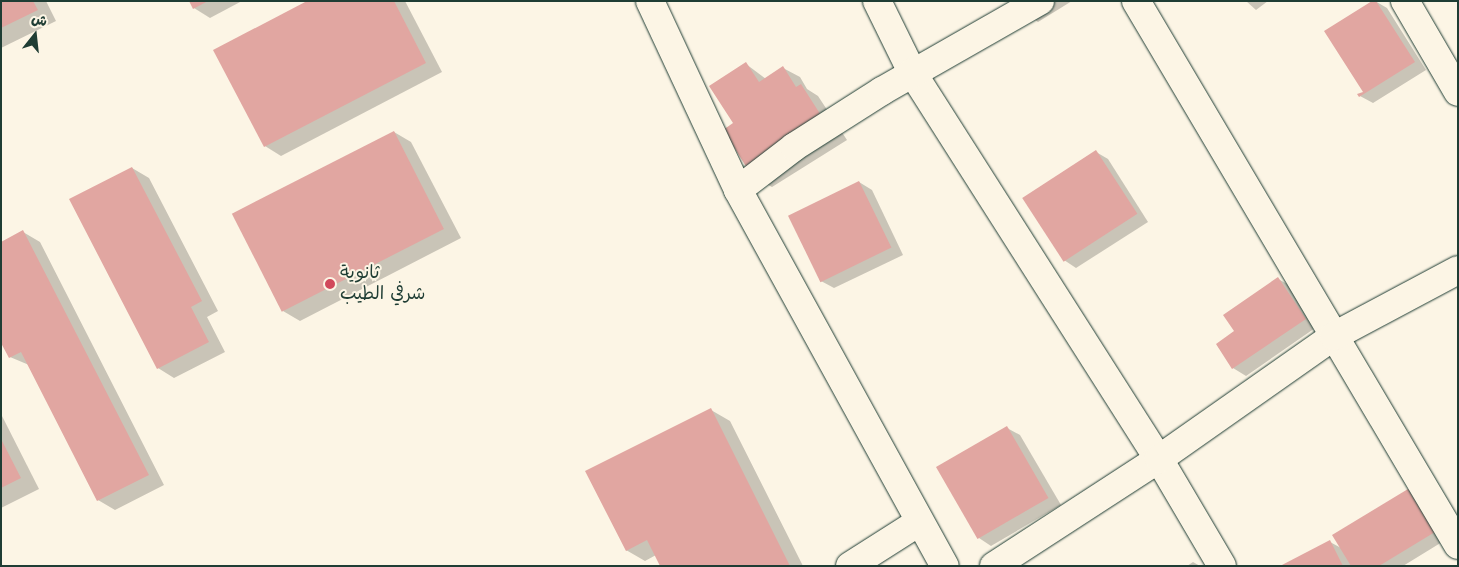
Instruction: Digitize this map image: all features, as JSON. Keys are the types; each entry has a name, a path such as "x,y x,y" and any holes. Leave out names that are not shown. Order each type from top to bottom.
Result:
{"street":[{"path":"650,1 738,190 919,522 945,566"},
{"path":"877,1 912,72 1159,458 1222,566"},
{"path":"738,190 794,146 912,72 1040,1"},
{"path":"1136,1 1458,545"},
{"path":"1405,1 1458,92"},
{"path":"994,566 1159,458 1334,336 1458,270"},
{"path":"850,566 919,522"}],"building":[{"path":"1,1 33,1 38,10 1,28"},
{"path":"189,1 208,1 193,9"},
{"path":"307,1 394,1 426,63 264,147 213,50"},
{"path":"1372,1 1376,1 1415,62 1359,97 1357,94 1363,92 1324,31"},
{"path":"746,62 759,82 783,66 796,87 801,84 831,131 754,179 723,130 733,123 709,86"},
{"path":"394,131 444,229 282,312 232,214"},
{"path":"1096,150 1137,214 1064,262 1022,198"},
{"path":"132,167 202,301 191,307 209,342 157,369 69,199"},
{"path":"859,181 891,248 820,282 788,216"},
{"path":"23,230 149,475 97,501 21,352 9,358 1,343 1,242"},
{"path":"1278,277 1306,319 1232,369 1216,344 1234,331 1223,315"},
{"path":"711,408 790,566 660,566 647,540 626,551 585,471"},
{"path":"1007,426 1048,498 977,539 936,467"},
{"path":"1,439 21,478 1,488"},
{"path":"1408,489 1435,532 1379,566 1351,566 1332,535"},
{"path":"1330,540 1343,566 1280,566"}],"place":[{"name":"ثانوية شرفي الطيب","path":"330,284"}]}
